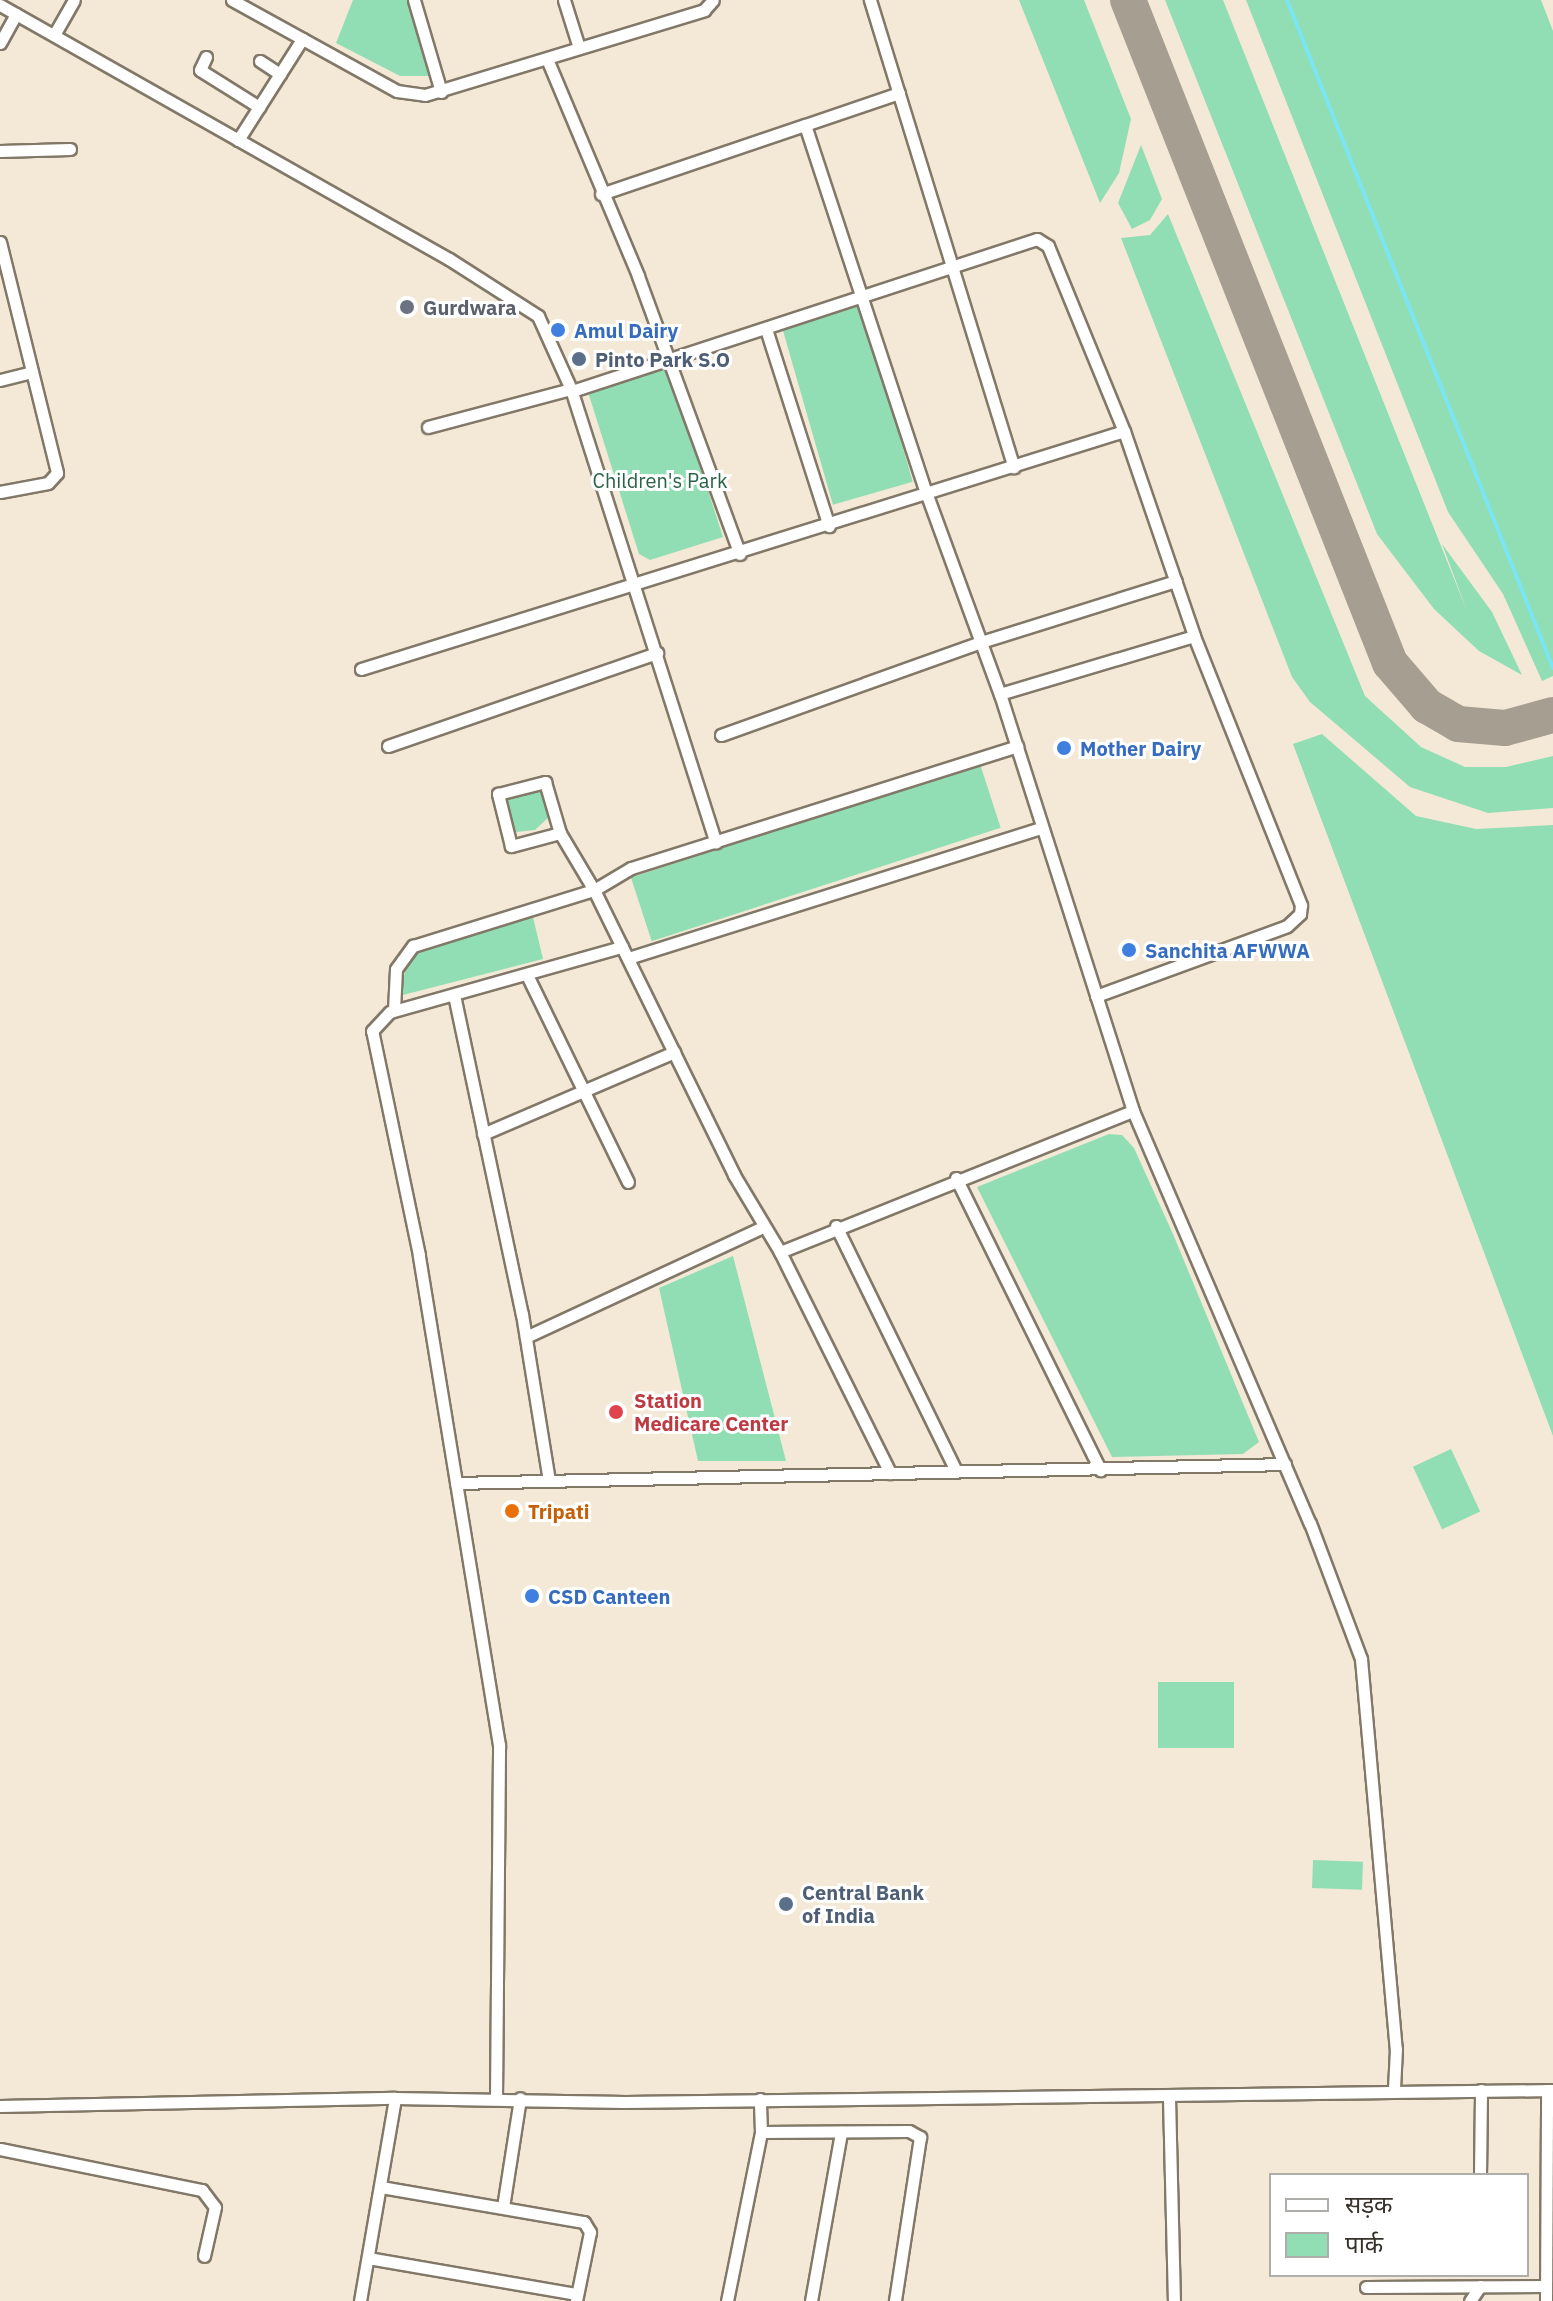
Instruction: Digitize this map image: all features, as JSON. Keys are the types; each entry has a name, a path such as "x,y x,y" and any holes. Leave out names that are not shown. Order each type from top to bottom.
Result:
{"street":[{"path":"54,35 74,0"},
{"path":"232,0 397,91 441,92 704,10 713,0"},
{"path":"414,0 441,92"},
{"path":"564,0 579,48"},
{"path":"870,0 956,266 1014,467"},
{"path":"0,5 532,310 572,390 716,842"},
{"path":"0,43 16,14"},
{"path":"238,140 302,39"},
{"path":"206,57 200,70 259,107"},
{"path":"547,59 670,359 740,554"},
{"path":"260,61 280,74"},
{"path":"601,194 899,93"},
{"path":"805,125 865,297 927,495 1000,694 1133,1111 1285,1464 1361,1659 1396,2049 1394,2089"},
{"path":"0,151 70,149"},
{"path":"428,427 572,390 865,297 1031,240 1045,242 1124,431 1194,636 1301,905 1300,914 1287,926 1096,996"},
{"path":"0,242 56,477 0,492"},
{"path":"766,329 829,526"},
{"path":"0,380 32,372"},
{"path":"361,669 635,583 740,554 1124,431"},
{"path":"721,735 981,642 1176,581"},
{"path":"1000,694 1194,636"},
{"path":"388,746 657,653"},
{"path":"394,1010 396,969 407,950 594,890 631,868 1017,746"},
{"path":"560,833 511,846 498,794 545,782 560,833 594,890 890,1473"},
{"path":"496,2098 499,1745 419,1255 372,1040 373,1025 394,1010 625,952 1041,828"},
{"path":"528,977 628,1182"},
{"path":"454,995 532,1363 549,1480"},
{"path":"483,1134 674,1052"},
{"path":"780,1252 956,1178 1133,1111"},
{"path":"956,1178 1100,1470"},
{"path":"836,1226 956,1471"},
{"path":"526,1337 763,1227"},
{"path":"456,1483 1285,1464"},
{"path":"0,2106 395,2098 1169,2098 1394,2089 1550,2090 1546,2301"},
{"path":"1480,2173 1481,2090"},
{"path":"360,2301 395,2098"},
{"path":"503,2207 520,2098"},
{"path":"1169,2098 1174,2301"},
{"path":"727,2301 761,2132 760,2099"},
{"path":"761,2132 909,2131 920,2137 895,2301"},
{"path":"811,2301 841,2132"},
{"path":"0,2149 202,2190 215,2207 204,2256"},
{"path":"368,2258 576,2298 587,2225 503,2207 381,2187"},
{"path":"1470,2301 1480,2286"},
{"path":"1366,2287 1546,2286"}],"green space":[{"path":"353,0 409,0 431,76 400,76 336,43"},
{"path":"1019,0 1084,0 1131,119 1119,173 1100,203"},
{"path":"1165,0 1223,0 1467,611 1442,544 1492,612 1522,675 1479,651 1434,609 1377,534"},
{"path":"1246,0 1541,0 1553,31 1553,676 1542,681 1503,594 1448,512"},
{"path":"1141,145 1162,199 1150,220 1132,229 1118,203"},
{"path":"1168,214 1365,696 1421,747 1465,767 1506,767 1553,756 1553,808 1488,813 1410,787 1310,702 1292,677 1121,238 1150,235"},
{"path":"862,305 913,482 833,505 782,328"},
{"name":"Children's Park","path":"668,366 723,537 650,560 639,554 588,392"},
{"path":"1322,734 1416,816 1476,829 1553,825 1553,1436 1293,744"},
{"path":"980,764 1001,828 652,941 631,877"},
{"path":"539,787 551,815 535,830 516,832 503,795"},
{"path":"532,913 543,959 399,996 410,952"},
{"path":"1109,1134 1122,1135 1134,1148 1173,1234 1259,1442 1243,1454 1112,1457 977,1187"},
{"path":"733,1256 786,1461 698,1461 659,1288"},
{"path":"1451,1449 1480,1512 1442,1529 1413,1467"},
{"path":"1158,1682 1234,1682 1234,1748 1158,1748"},
{"path":"1313,1860 1363,1862 1362,1890 1312,1888"}],"waterway":[{"path":"1287,0 1553,668"}],"taxiway":[{"path":"1128,0 1390,663 1427,706 1458,724 1505,728 1553,715"}],"place":[{"name":"Gurdwara","path":"407,307"},
{"name":"Amul Dairy","path":"558,330"},
{"name":"Pinto Park S.O","path":"579,359"},
{"name":"Mother Dairy","path":"1064,748"},
{"name":"Sanchita AFWWA","path":"1129,950"},
{"name":"Station Medicare Center","path":"616,1412"},
{"name":"Tripati","path":"512,1511"},
{"name":"CSD Canteen","path":"532,1596"},
{"name":"Central Bank of India","path":"786,1904"}]}
